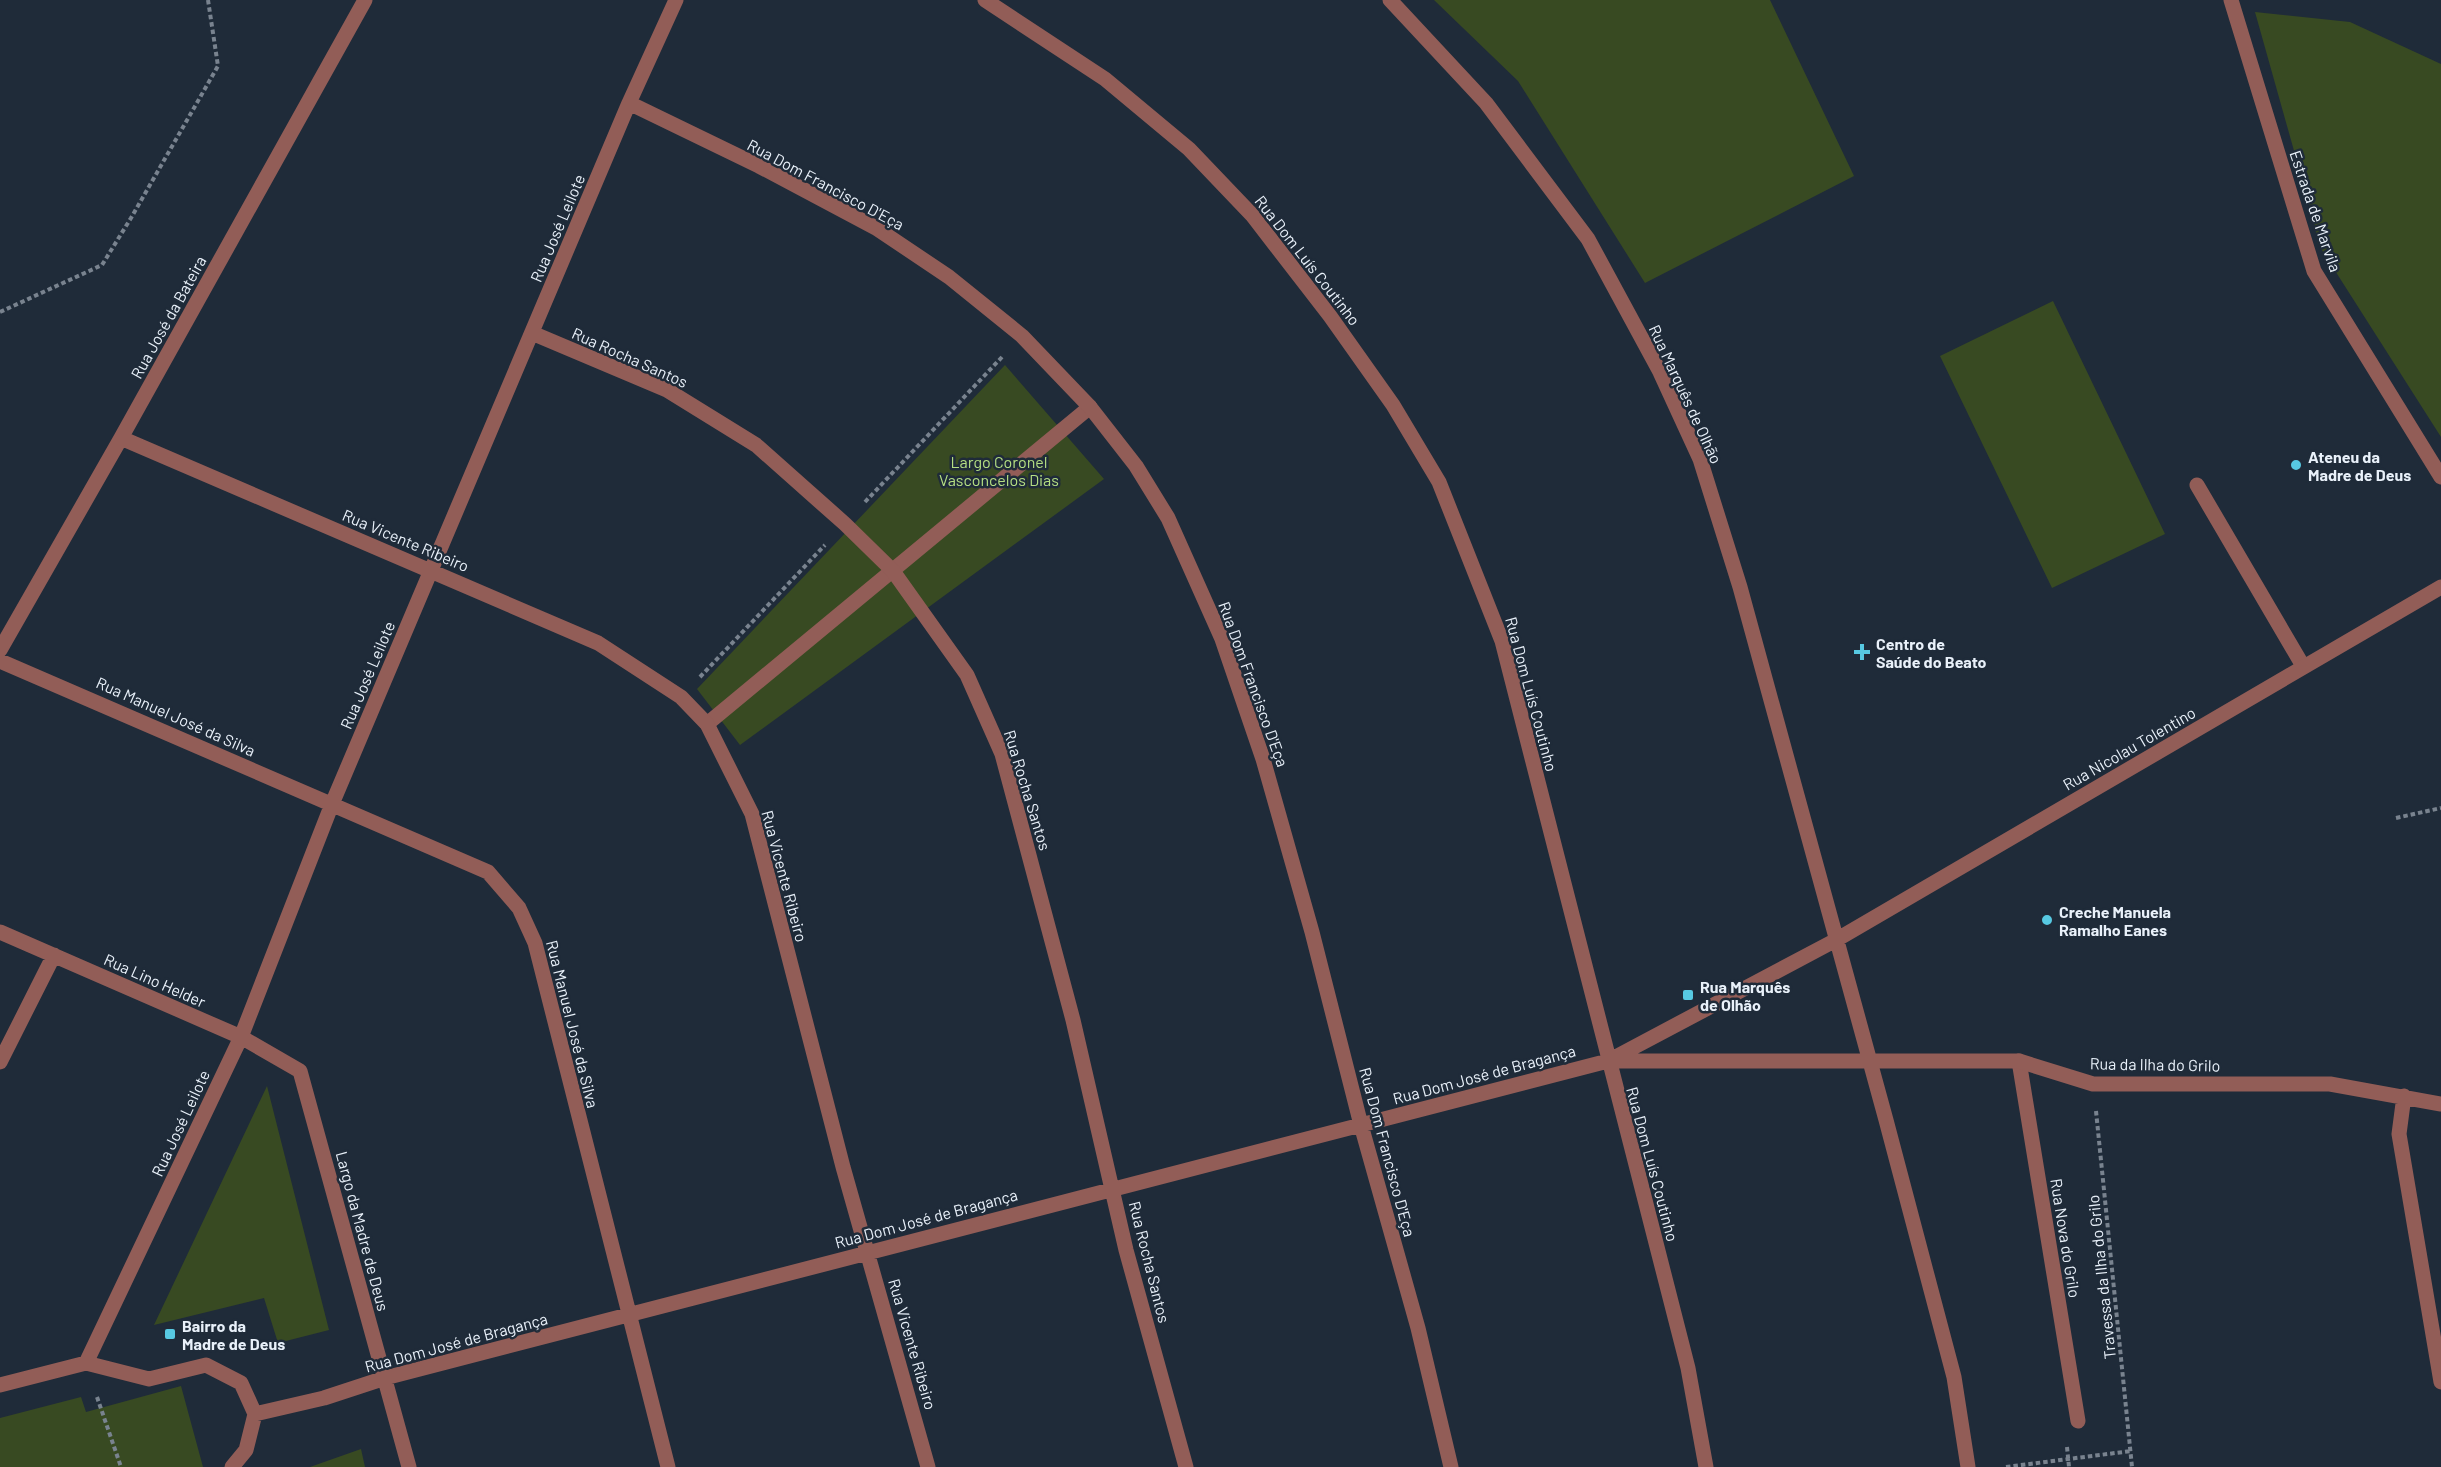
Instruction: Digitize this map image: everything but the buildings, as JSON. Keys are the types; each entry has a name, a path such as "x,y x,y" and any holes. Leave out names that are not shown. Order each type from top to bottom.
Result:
{"street":[{"name":"Rua José da Bateira","path":"0,650 365,0"},
{"name":"Rua José Leilote","path":"86,1363 241,1037 332,804 629,103 676,0"},
{"name":"Rua Dom Luís Coutinho","path":"985,0 1105,79 1189,149 1252,215 1330,316 1393,405 1433,473 1502,641 1688,1368 1706,1467"},
{"name":"Rua Marquês de Olhão","path":"1390,0 1486,103 1588,239 1660,372 1700,459 1740,587 1954,1377 1968,1467"},
{"name":"Estrada de Marvila","path":"2231,0 2314,271 2441,477"},
{"name":"Rua Dom Francisco D'Eça","path":"629,103 759,166 876,228 949,278 1022,336 1090,407 1136,466 1168,518 1222,639 1263,759 1312,932 1361,1125 1418,1328 1451,1467"},
{"name":"Rua Rocha Santos","path":"532,333 667,390 756,445 845,524 892,571 967,675 1002,754 1073,1020 1126,1250 1186,1467"},
{"path":"707,724 1090,407"},
{"name":"Rua Vicente Ribeiro","path":"121,438 598,643 681,697 707,724 752,814 843,1167 928,1467"},
{"path":"2197,485 2303,666"},
{"name":"Rua Nicolau Tolentino","path":"1836,940 2441,587"},
{"name":"Rua Manuel José da Silva","path":"0,661 488,872 519,908 535,943 668,1467"},
{"name":"Rua Lino Helder","path":"0,932 241,1037"},
{"path":"1608,1061 1836,940"},
{"path":"0,1062 54,955"},
{"name":"Largo da Madre de Deus","path":"241,1037 300,1071 409,1467"},
{"name":"Rua da Ilha do Grilo","path":"1608,1061 2019,1061 2093,1084 2330,1084 2441,1104"},
{"name":"Rua Dom José de Bragança","path":"255,1414 324,1398 385,1378 628,1314 1608,1061"},
{"name":"Rua Nova do Grilo","path":"2019,1061 2078,1421"},
{"path":"2404,1096 2399,1134 2441,1382"},
{"path":"0,1386 86,1363 149,1380 207,1365 241,1383 255,1414 246,1449 232,1467"}],"path":[{"path":"0,312 102,265 218,66 208,0"},
{"path":"2396,818 2441,808"},
{"name":"Travessa da Ilha do Grilo","path":"2093,1084 2132,1467"},
{"path":"86,1363 121,1467"},
{"path":"2006,1467 2131,1451"}],"green space":[{"path":"1434,0 1770,0 1854,176 1645,283 1518,81"},
{"path":"2255,12 2350,22 2441,64 2441,437 2318,244 2314,222"},
{"path":"2053,301 2165,534 2052,588 1940,356"},
{"name":"Largo Coronel Vasconcelos Dias","path":"1005,365 1104,479 740,745 697,689"},
{"path":"267,1086 329,1330 278,1343 264,1298 154,1325"},
{"path":"181,1386 203,1467 0,1467 0,1418 81,1397 86,1412"},
{"path":"361,1449 365,1467 310,1467"}],"place":[{"name":"Ateneu da Madre de Deus","path":"2296,465"},
{"name":"Centro de Saúde do Beato","path":"1862,652"},
{"name":"Creche Manuela Ramalho Eanes","path":"2047,920"},
{"name":"Rua Marquês de Olhão","path":"1688,995"},
{"name":"Bairro da Madre de Deus","path":"170,1334"}]}
